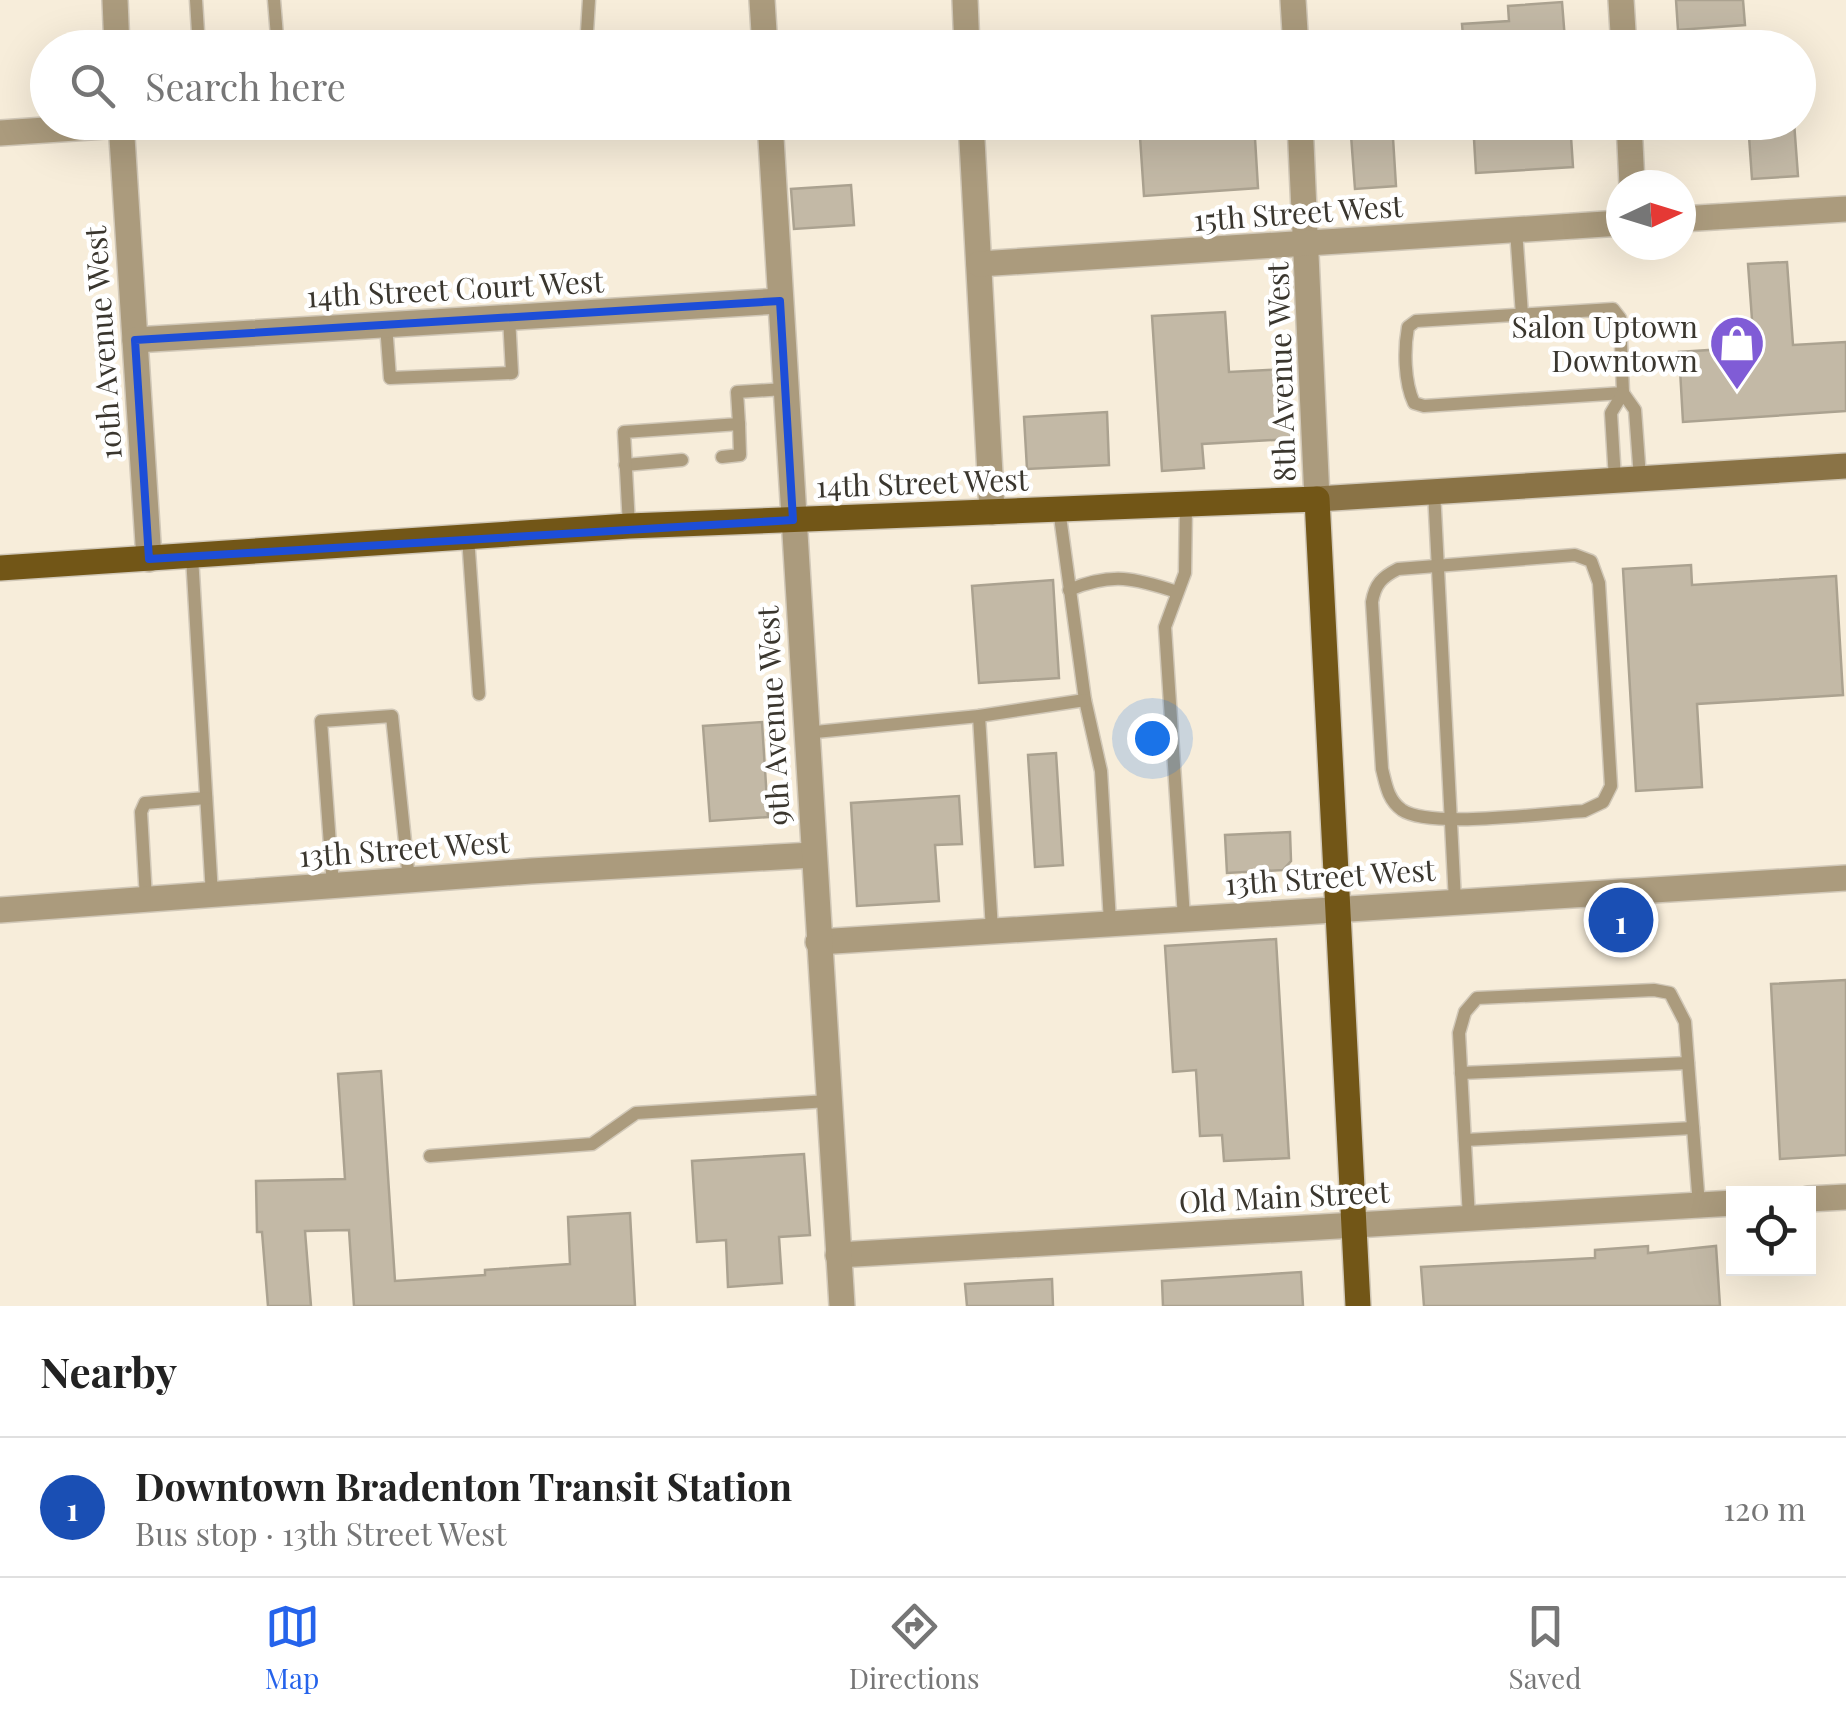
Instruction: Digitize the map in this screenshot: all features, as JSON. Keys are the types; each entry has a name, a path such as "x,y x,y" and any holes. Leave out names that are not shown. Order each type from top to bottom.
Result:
{"main road":[{"name":"14th Street West","path":"0,568 629,526 1316,499 1846,466"},
{"path":"1316,499 1358,1306"}],"street":[{"path":"115,0 116,30"},
{"path":"762,0 764,30"},
{"path":"965,0 966,30"},
{"path":"1293,0 1295,30"},
{"path":"1621,0 1623,30"},
{"path":"0,133 30,131"},
{"name":"10th Avenue West","path":"122,140 148,559"},
{"name":"9th Avenue West","path":"771,140 842,1306"},
{"path":"972,140 992,512"},
{"name":"8th Avenue West","path":"1301,140 1316,499"},
{"path":"1629,140 1631,170"},
{"path":"1696,218 1846,209"},
{"path":"1812,210 1846,218"},
{"name":"15th Street West","path":"979,264 1606,224"},
{"name":"14th Street Court West","path":"135,340 780,300"},
{"name":"13th Street West","path":"0,910 813,855"},
{"name":"13th Street West","path":"818,942 1846,878"},
{"path":"1816,1199 1846,1197"},
{"name":"Old Main Street","path":"838,1255 1726,1204"}],"lane":[{"path":"196,0 198,30"},
{"path":"274,0 276,30"},
{"path":"587,30 589,0"},
{"path":"1516,230 1522,315"},
{"path":"1623,393 1424,406 1414,403 1409,392 1408,327 1416,321 1613,309 1620,318 1623,393 1635,410 1627,479"},
{"path":"386,325 390,378 512,373 509,318"},
{"path":"722,457 740,455 737,392 784,389"},
{"path":"1623,393 1611,413 1627,479"},
{"path":"629,526 624,432 739,424"},
{"path":"626,465 682,460"},
{"path":"1434,491 1454,901"},
{"path":"1184,918 1165,628 1185,573 1186,505"},
{"path":"1059,509 1085,700 1101,771 1110,922"},
{"path":"468,537 479,694"},
{"path":"1575,555 1591,560 1599,582 1611,786 1603,802 1584,811 1451,820 1408,814 1388,794 1382,769 1374,588 1382,577 1398,568 1438,564 1575,555"},
{"path":"192,556 212,894"},
{"path":"1069,590 1111,578 1136,578 1177,592"},
{"path":"805,733 978,716 1085,700"},
{"path":"333,886 321,721 392,716 409,880"},
{"path":"978,716 992,930"},
{"path":"146,899 142,812 145,804 206,798"},
{"path":"1468,1218 1460,1033 1465,1012 1477,998 1503,996 1654,990 1670,993 1685,1022 1699,1206"},
{"path":"1461,1073 1688,1063"},
{"path":"430,1156 592,1144 636,1114 828,1101"},
{"path":"1464,1140 1693,1128"}],"highlighted area":[{"path":"780,301 793,520 149,559 135,340"}],"building":[{"path":"1676,0 1743,0 1745,25 1678,30"},
{"path":"1562,2 1564,30 1462,30 1462,24 1509,21 1508,6"},
{"path":"1140,140 1255,140 1258,188 1144,196"},
{"path":"1351,140 1393,140 1396,186 1355,189"},
{"path":"1474,140 1571,140 1573,167 1476,173"},
{"path":"1749,140 1795,140 1798,176 1752,179"},
{"path":"851,185 854,225 794,229 791,189"},
{"path":"1787,262 1793,345 1846,342 1846,411 1683,422 1679,352 1754,347 1748,264"},
{"path":"1225,312 1229,372 1287,369 1291,439 1202,444 1204,468 1162,471 1152,316"},
{"path":"1107,412 1109,465 1027,469 1024,417"},
{"path":"1691,565 1692,585 1836,576 1843,695 1697,704 1702,787 1636,791 1623,569"},
{"path":"1053,580 1059,678 979,683 972,586"},
{"path":"762,722 768,817 710,821 703,726"},
{"path":"1056,753 1063,865 1035,867 1028,755"},
{"path":"959,796 962,844 935,845 939,901 857,906 851,803"},
{"path":"1290,832 1291,861 1283,870 1227,873 1225,835"},
{"path":"1276,939 1289,1158 1224,1161 1222,1135 1200,1136 1196,1070 1173,1072 1165,946"},
{"path":"1846,980 1846,1155 1780,1159 1771,984"},
{"path":"381,1071 395,1281 570,1264 568,1217 630,1213 635,1306 354,1306 349,1230 305,1231 311,1306 268,1306 262,1232 257,1232 256,1181 345,1179 338,1074"},
{"path":"804,1154 810,1235 779,1237 782,1283 728,1287 726,1240 697,1242 692,1161"},
{"path":"1648,1246 1648,1253 1716,1246 1720,1306 1424,1306 1421,1267 1595,1258 1595,1250"},
{"path":"1301,1272 1303,1306 1163,1306 1162,1281"},
{"path":"1052,1279 1053,1306 967,1306 965,1284"}],"place":[{"name":"Salon Uptown Downtown","path":"1737,392"},
{"name":"Downtown Bradenton Transit Station","path":"1621,920"}]}
